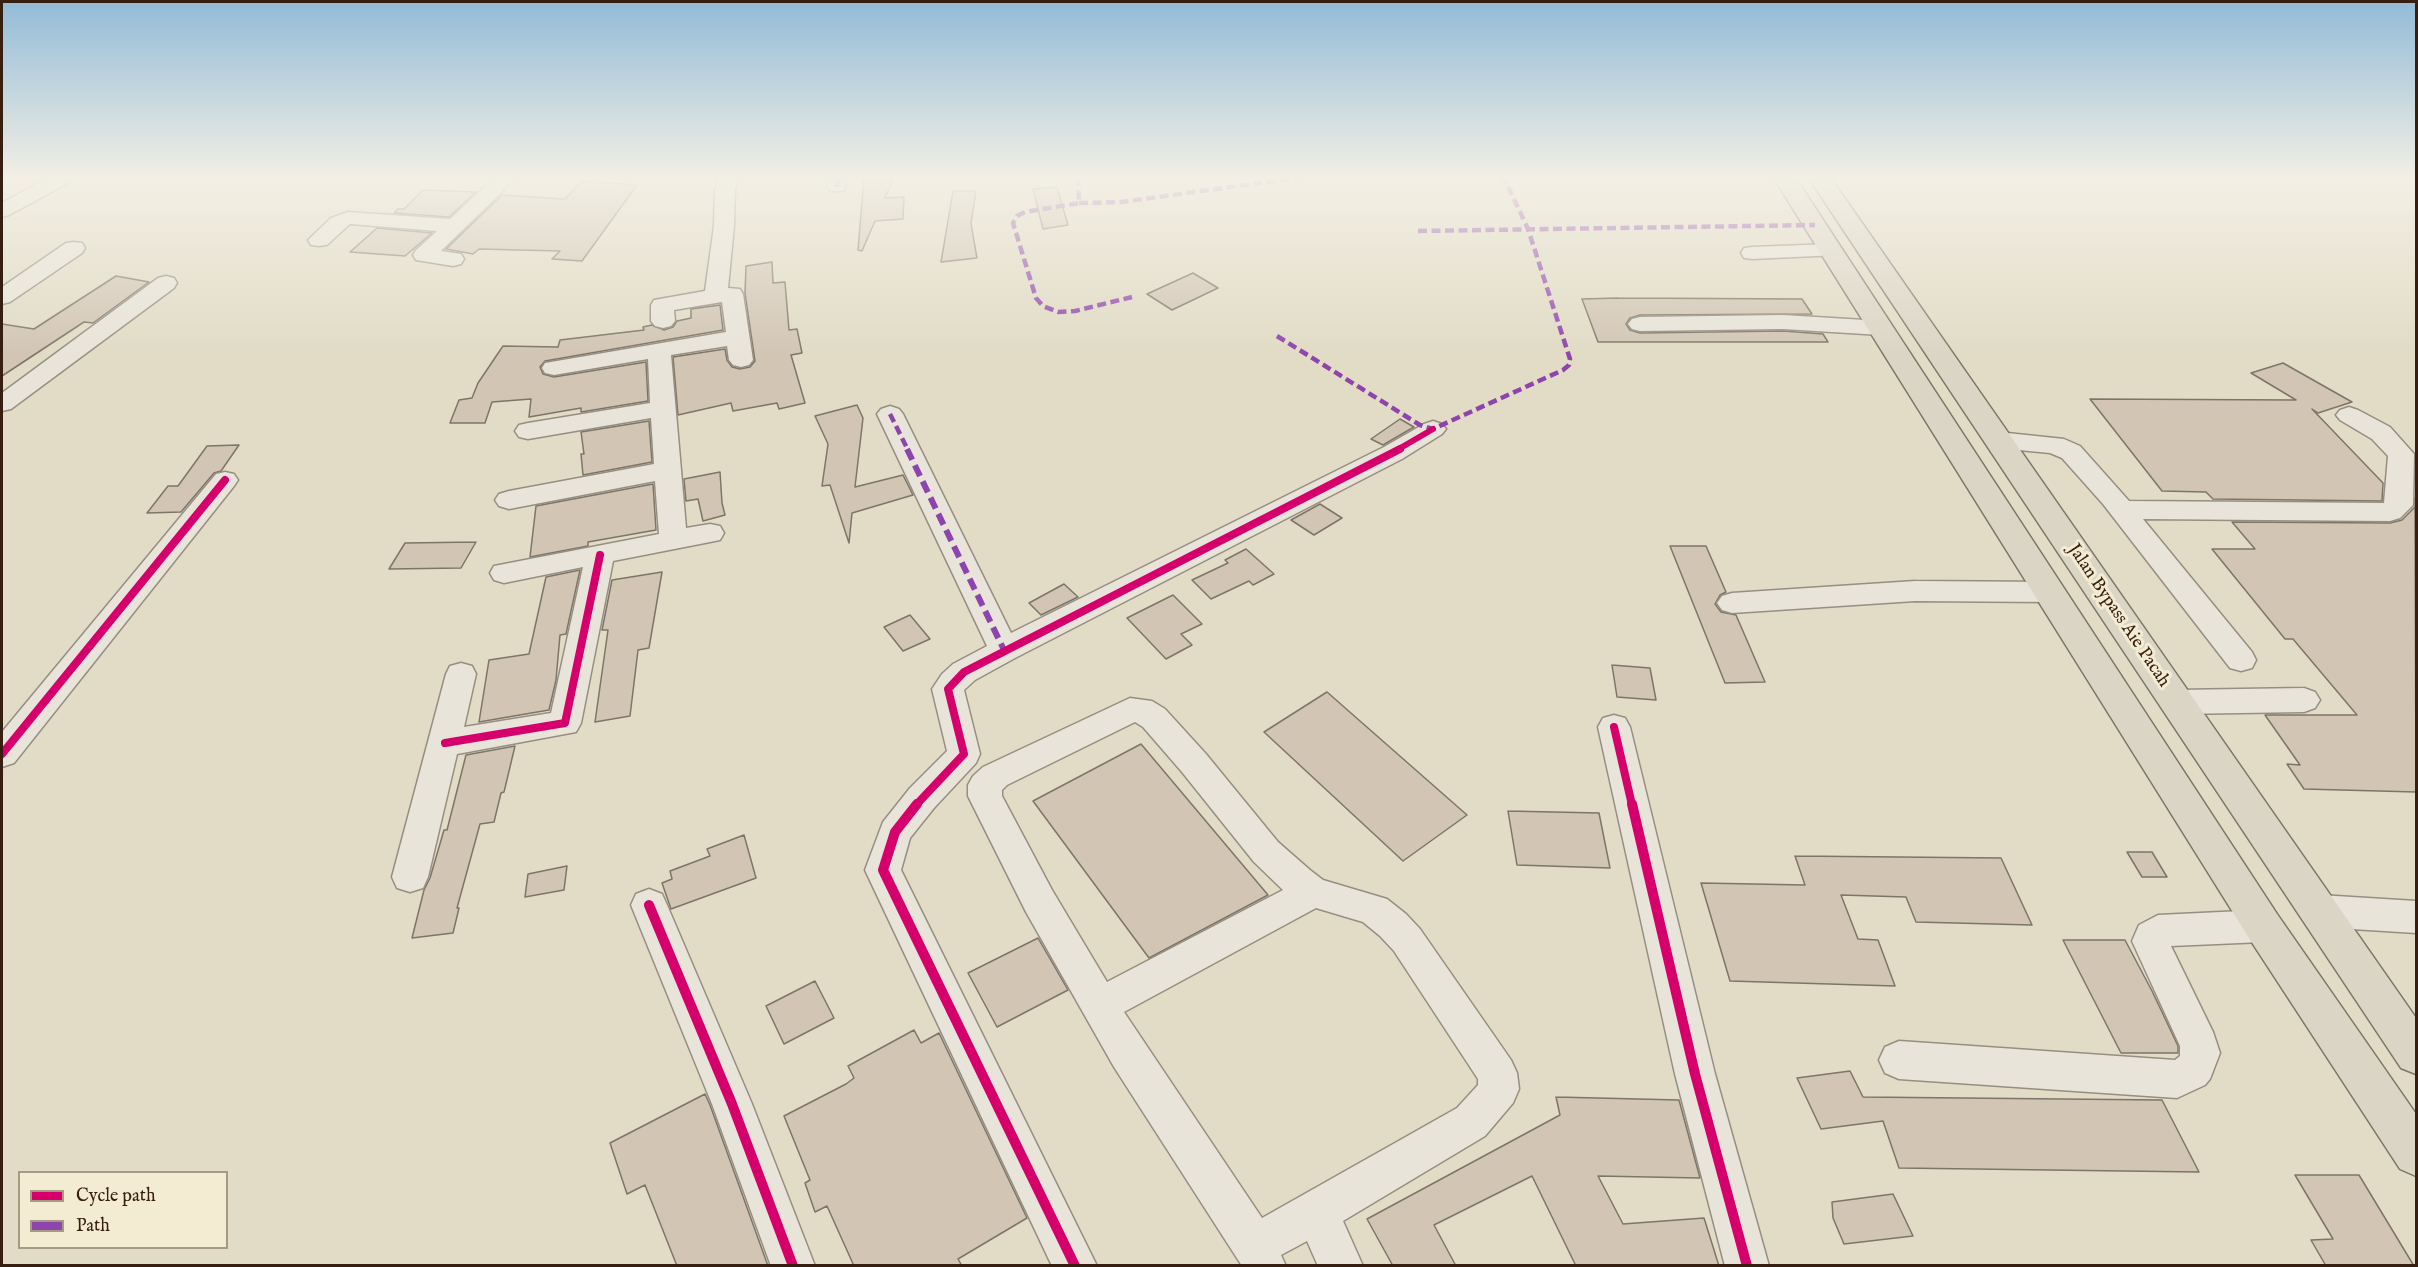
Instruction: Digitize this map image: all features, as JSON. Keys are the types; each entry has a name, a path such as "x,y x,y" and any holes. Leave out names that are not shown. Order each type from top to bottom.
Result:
{"highway":[{"path":"1822,236 2263,926 2416,1153"},
{"name":"Jalan Bypass Aie Pacah","path":"1859,236 2416,1054"},
{"path":"1838,262 1885,274"}],"street":[{"path":"319,240 323,236"},
{"path":"444,236 424,255 453,259"},
{"path":"716,296 723,236"},
{"path":"2,297 74,248"},
{"path":"1752,253 1838,262"},
{"path":"2,404 166,283"},
{"path":"554,368 659,350 740,348 732,294 662,305 663,321"},
{"path":"1640,324 1783,322 1828,327 1881,328"},
{"path":"659,350 672,542"},
{"path":"528,431 663,408"},
{"path":"890,414 1004,650"},
{"path":"2121,510 2390,512 2399,505 2402,454 2381,434 2349,415"},
{"path":"1075,1266 883,870 895,832 922,798 964,754 948,689 964,672 1004,650 1393,453 1433,429"},
{"path":"1998,440 2055,445 2071,452 2113,498 2241,660"},
{"path":"509,500 667,470"},
{"path":"2,754 225,480"},
{"path":"504,573 710,533"},
{"path":"445,742 565,723 600,555"},
{"path":"1732,603 1915,591 2050,592"},
{"path":"410,878 461,674"},
{"path":"2177,702 2304,700"},
{"path":"1130,710 1141,710 1154,718 1194,763 1266,852 1297,881 1313,892 1374,910 1393,925 1407,940 1497,1073 1499,1089 1471,1122 1316,1213 1260,1255 1128,1054 1100,1005 1039,901 985,796 986,785 995,776 1130,710"},
{"path":"1614,727 1695,1074 1747,1266"},
{"path":"1100,1005 1313,892"},
{"path":"649,905 732,1104 793,1266"},
{"path":"2320,911 2416,917"},
{"path":"1899,1060 2177,1079 2191,1072 2196,1066 2200,1053 2199,1045 2150,941 2151,936 2158,931 2263,926"},
{"path":"1316,1213 1341,1266"}],"building":[{"path":"368,236 428,236 405,256 350,252"},
{"path":"459,236 600,236 582,261 552,259 560,251 479,249 473,254 446,249"},
{"path":"859,236 868,236 862,251 858,250"},
{"path":"945,236 973,236 977,258 941,262"},
{"path":"772,262 773,283 785,282 789,330 797,329 802,353 791,355 805,403 779,409 777,403 733,411 731,403 678,415 673,357 725,349 727,360 732,367 740,369 750,367 755,361 745,293 746,266"},
{"path":"1193,273 1218,288 1172,310 1147,294"},
{"path":"116,276 149,282 93,323 84,322 2,376 2,324 34,329"},
{"path":"1582,299 1802,299 1812,314 1640,315 1630,318 1626,324 1630,330 1640,333 1783,331 1823,334 1828,342 1598,342"},
{"path":"720,305 723,330 545,361 540,367 543,374 554,377 646,362 648,401 581,412 581,408 529,417 531,399 492,402 485,423 450,423 459,400 472,398 478,383 503,346 558,347 560,340 644,330 643,327 652,325 664,330 673,327 677,321 691,318 691,309"},
{"path":"2283,363 2352,402 2318,413 2312,409 2383,483 2382,501 2213,499 2206,492 2162,491 2090,399 2296,400 2251,373"},
{"path":"857,405 863,418 855,487 903,475 913,495 852,513 849,543 830,485 822,486 828,444 815,416"},
{"path":"1400,419 1414,427 1383,445 1371,439"},
{"path":"649,421 652,462 583,475 581,454 584,454 581,432"},
{"path":"239,445 221,471 214,473 181,512 147,513 168,486 178,486 207,446"},
{"path":"720,472 725,515 703,521 698,499 686,501 684,479"},
{"path":"653,484 656,530 588,542 588,546 530,557 536,506"},
{"path":"2415,498 2416,792 2304,789 2287,764 2300,765 2265,715 2357,715 2293,639 2285,639 2212,549 2255,549 2232,522 2390,523 2402,520 2415,507"},
{"path":"1320,504 1342,518 1314,535 1291,520"},
{"path":"476,542 461,568 389,569 405,543"},
{"path":"1670,546 1706,546 1726,592 1720,595 1715,604 1721,612 1736,615 1765,682 1725,683"},
{"path":"1246,549 1274,574 1253,585 1249,581 1211,599 1192,580 1228,563 1225,560"},
{"path":"580,570 566,634 560,635 556,680 549,710 479,722 489,660 529,654 546,577"},
{"path":"662,572 649,648 638,650 630,716 595,722 608,630 602,630 612,580"},
{"path":"1064,584 1078,597 1041,615 1029,603"},
{"path":"1173,595 1202,624 1181,634 1192,645 1166,659 1127,618"},
{"path":"910,615 930,639 903,651 884,627"},
{"path":"1612,665 1650,668 1656,700 1617,697"},
{"path":"1327,692 1467,815 1403,861 1264,732"},
{"path":"1141,744 1268,895 1149,958 1033,801"},
{"path":"515,746 494,822 480,824 457,908 459,908 453,933 412,938 424,890 430,878 444,830 447,830 466,755"},
{"path":"1508,811 1599,813 1610,868 1517,865"},
{"path":"744,835 756,878 671,909 662,883 672,879 670,871 710,856 707,849"},
{"path":"2127,852 2152,852 2167,877 2142,877"},
{"path":"1795,856 2001,858 2032,925 1916,922 1906,897 1841,895 1858,939 1878,940 1895,986 1730,981 1701,883 1805,885"},
{"path":"567,866 564,890 525,897 528,874"},
{"path":"1038,938 1068,990 997,1027 968,973"},
{"path":"2063,940 2125,940 2178,1046 2178,1053 2121,1053"},
{"path":"815,981 834,1018 784,1044 766,1006"},
{"path":"914,1030 921,1043 939,1033 1027,1218 958,1259 962,1266 854,1266 827,1206 815,1212 805,1183 810,1180 784,1116 846,1084 854,1078 848,1066"},
{"path":"1850,1071 1863,1097 2162,1100 2199,1172 1899,1168 1883,1121 1821,1129 1797,1078"},
{"path":"705,1094 768,1266 677,1266 645,1185 627,1194 610,1143"},
{"path":"1556,1097 1679,1100 1700,1178 1598,1176 1623,1224 1704,1218 1719,1266 1576,1266 1532,1176 1434,1225 1456,1266 1393,1266 1367,1219 1560,1115"},
{"path":"2295,1175 2359,1175 2414,1266 2326,1266 2311,1240 2333,1239"},
{"path":"1893,1194 1913,1236 1844,1244 1833,1218 1832,1202"}],"marked path":[{"path":"1017,236 1036,298 1043,306 1058,312 1075,311 1132,297"},
{"path":"1277,336 1420,425 1433,429 1563,370 1569,365 1570,359 1530,236"},
{"path":"890,414 1004,650"}],"cycle path":[{"path":"1075,1266 883,870 895,832 922,798 964,754 948,689 964,672 1004,650 1393,453 1433,429"},
{"path":"2,754 225,480"},
{"path":"445,743 565,723 600,555"},
{"path":"1614,727 1695,1074 1747,1266"},
{"path":"649,905 732,1104 793,1266"}]}
